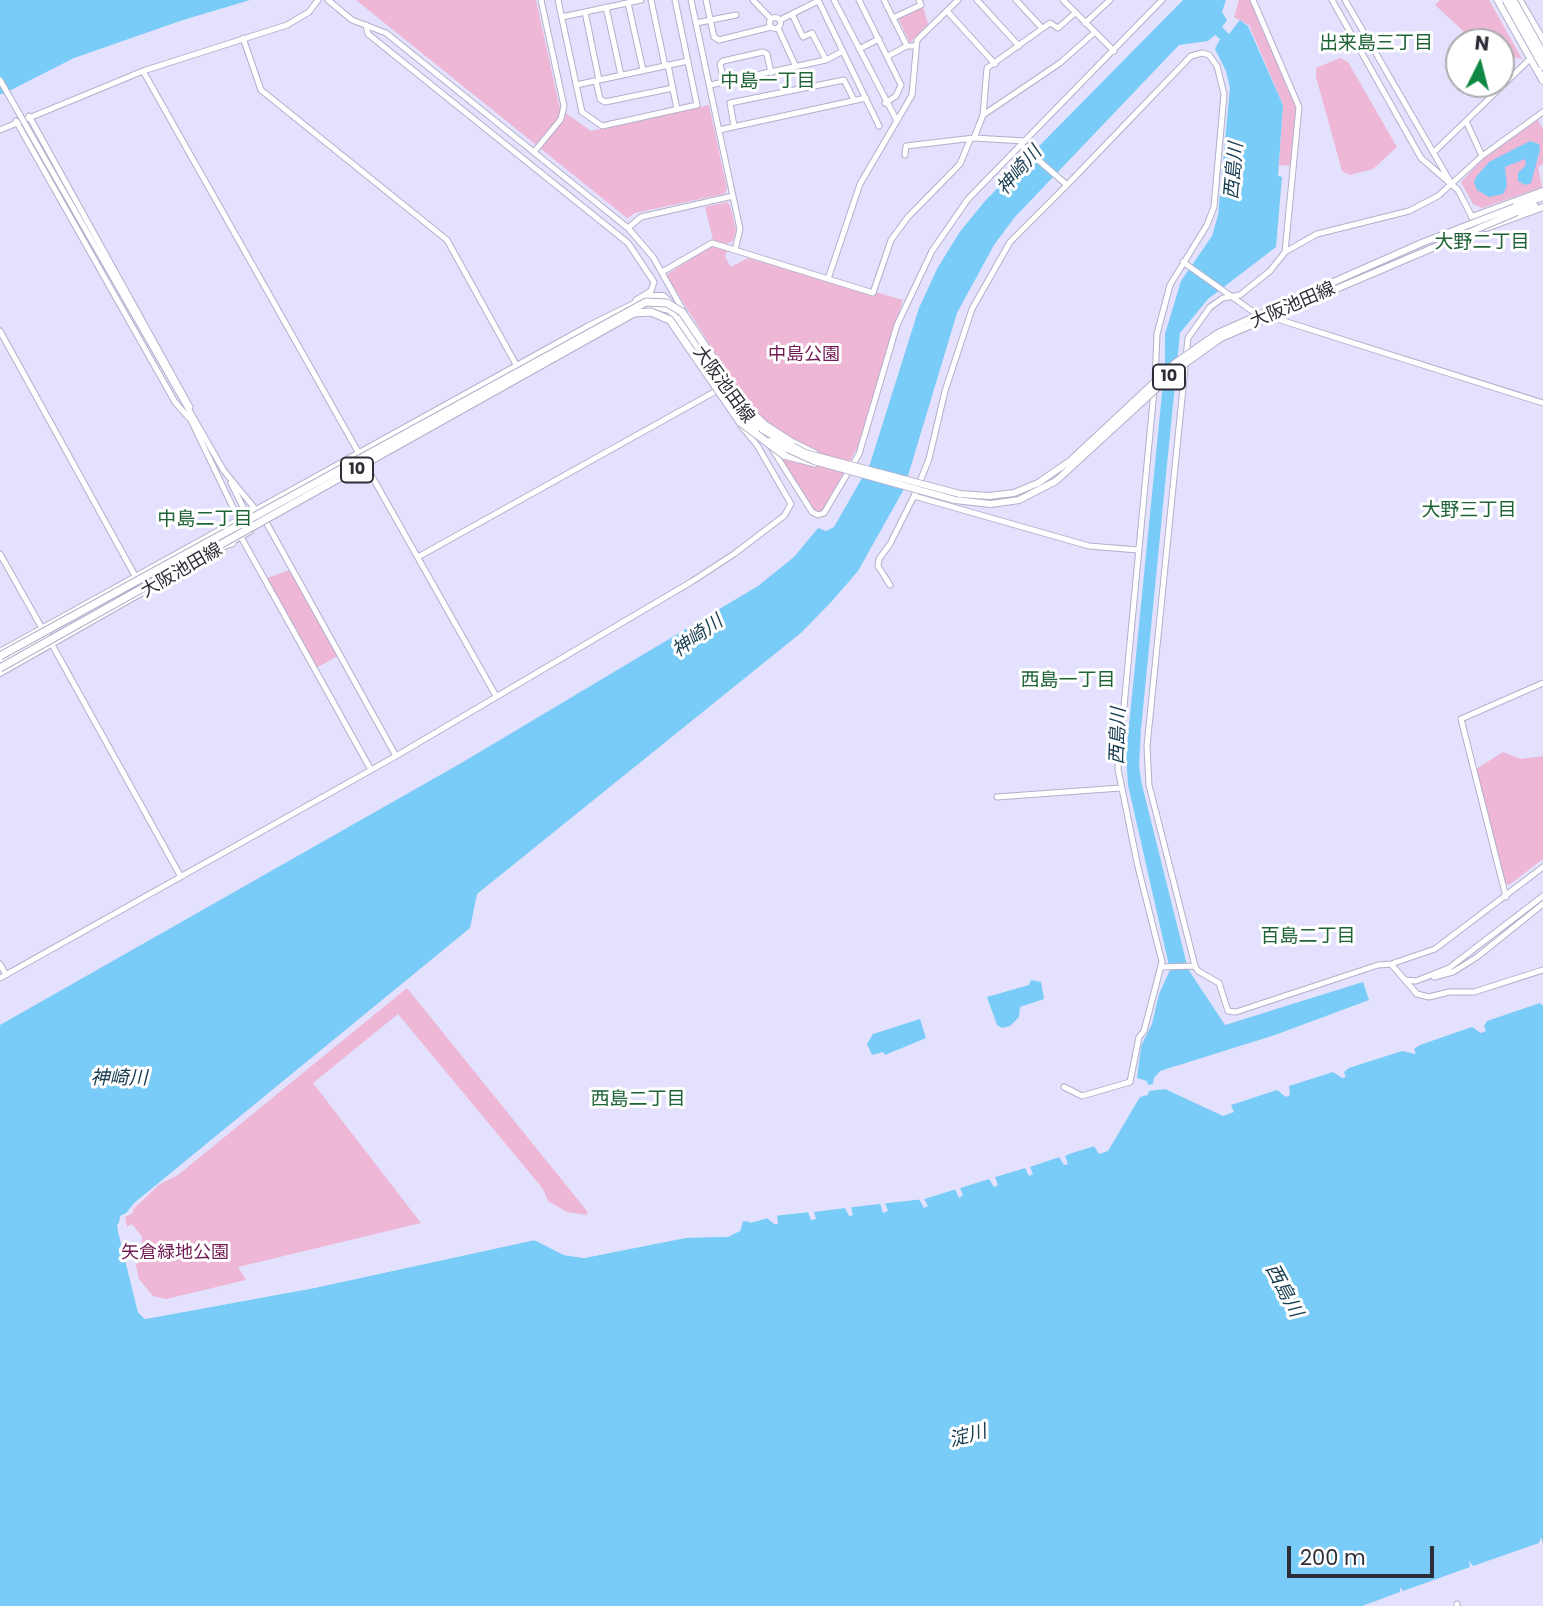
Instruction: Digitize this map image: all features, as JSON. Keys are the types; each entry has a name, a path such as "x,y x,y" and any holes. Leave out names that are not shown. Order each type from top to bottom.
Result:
{"highway":[{"path":"1497,0 1543,80"},
{"path":"1506,0 1543,66"},
{"path":"1513,0 1543,54"},
{"path":"1521,0 1543,42"},
{"path":"0,661 646,302 667,303 682,312 743,402 765,425 836,464"},
{"path":"0,671 5,656 634,313 657,313 673,324 728,407 753,434 791,458 836,464"},
{"path":"5,656 52,634 207,548 232,543"},
{"path":"5,656 47,636"}],"main road":[{"path":"1543,191 1472,217 1479,231 1543,205"},
{"name":"大阪池田線","path":"0,671 144,593 643,310 656,307 672,312 740,408 763,430 789,447 836,464 960,494 998,496 1022,490 1070,461 1175,363 1218,333 1424,243 1543,197"},
{"name":"大阪池田線","path":"1516,209 1543,205"},
{"name":"大阪池田線","path":"5,656 42,628 644,298 660,296 674,306 703,354"}],"street":[{"path":"0,130 16,121 143,71 296,21 318,0"},
{"path":"328,0 352,20 386,33 628,228 649,251 691,325 812,512 823,515 859,454 897,325 918,275 968,199 1162,0"},
{"path":"534,152 561,119 563,104 541,0"},
{"path":"558,0 582,113 602,126 697,105 675,0"},
{"path":"562,17 617,3 641,0"},
{"path":"651,0 677,109"},
{"path":"691,0 740,229 735,250"},
{"path":"706,0 714,37 719,40 774,27 780,20 818,1 879,126"},
{"path":"752,0 771,19 796,67"},
{"path":"834,0 885,103 897,121"},
{"path":"859,0 901,85 896,96 885,103"},
{"path":"884,0 907,46"},
{"path":"893,18 921,5 919,0"},
{"path":"977,0 1019,46"},
{"path":"1016,0 1042,28"},
{"path":"1063,0 1114,51"},
{"path":"1084,23 1110,0"},
{"path":"1254,0 1299,107 1285,252"},
{"path":"1332,0 1421,158 1452,186"},
{"path":"1345,0 1416,126 1435,151 1452,186 1472,217"},
{"path":"828,279 860,184 912,95 919,37 954,1"},
{"path":"628,3 643,70"},
{"path":"606,7 621,75"},
{"path":"947,11 995,64"},
{"path":"585,12 600,99 605,102 673,88"},
{"path":"662,272 710,243 873,293 891,240 908,216 960,164 983,115 987,68 1050,23 1058,28 1075,13"},
{"path":"792,14 803,37 812,33 826,60"},
{"path":"696,23 736,15"},
{"path":"771,19 780,20"},
{"path":"366,25 368,33 607,225 637,253 653,279 652,289 587,327"},
{"path":"548,33 564,29"},
{"path":"983,115 1060,63 1095,32"},
{"path":"243,38 261,90 447,240 523,377"},
{"path":"859,49 879,39"},
{"path":"1435,151 1531,58 1543,42"},
{"path":"888,56 907,46 916,46"},
{"path":"694,88 826,60 843,51"},
{"path":"724,82 720,64 723,61 763,52 767,54 771,73"},
{"path":"890,585 878,566 879,559 890,544 914,496 929,458 961,340 983,285 1010,243 1065,183 1191,56 1202,53 1209,55 1217,66 1224,94 1218,133 1214,206 1207,225 1171,285 1157,334 1150,448 1120,733 1120,788 1165,967 1139,1037 1130,1082 1082,1096 1064,1087"},
{"path":"576,85 688,61"},
{"path":"143,71 496,696"},
{"path":"0,80 247,514 248,526 241,537"},
{"path":"734,126 730,103 844,80 854,100"},
{"path":"719,130 866,98"},
{"path":"563,104 580,100"},
{"path":"1543,112 1482,156 1452,186 1409,211 1340,226 1285,252 1270,271 1240,295 1228,297 1202,316 1193,328 1186,346 1147,746 1149,785 1195,966 1198,971 1215,979 1228,1011 1236,1012 1435,949 1543,867"},
{"path":"29,116 187,398 193,420 238,519 241,537 371,770"},
{"path":"16,121 175,402 193,420"},
{"path":"1466,121 1482,156"},
{"path":"905,155 906,146 972,139 1023,144 1065,183"},
{"path":"628,228 641,216 733,196"},
{"path":"1184,264 1219,291 1252,311 1543,403"},
{"path":"0,964 3,976 396,757 691,582 788,512 791,504 788,495 752,439 716,391 666,312 656,307"},
{"path":"0,331 144,593"},
{"path":"418,557 716,391"},
{"path":"224,471 266,522 396,757"},
{"path":"914,496 1089,546 1138,550"},
{"path":"1,558 181,877"},
{"path":"1506,897 1461,719 1543,683"},
{"path":"997,797 1120,788"},
{"path":"1431,977 1458,961 1543,896"},
{"path":"1405,980 1453,972 1477,957 1543,904"},
{"path":"1391,964 1417,994 1429,997 1449,992 1475,992 1543,970"},
{"path":"1165,967 1195,966"}],"green space":[{"path":"356,0 536,0 560,109 591,131 709,105 727,189 724,194 635,213 627,218"},
{"path":"1239,0 1251,0 1297,108 1291,166 1279,165 1283,105 1249,25 1234,17"},
{"path":"1440,0 1489,0 1505,28 1460,28 1435,5"},
{"path":"923,6 928,24 910,43 898,18"},
{"path":"1515,46 1522,59 1515,58"},
{"path":"1340,58 1348,62 1397,147 1373,169 1350,175 1342,171 1316,77 1316,68"},
{"path":"1538,120 1543,129 1543,164 1538,167 1542,187 1482,208 1473,204 1461,182 1484,158"},
{"path":"727,202 736,230 733,241 726,244 713,240 705,207"},
{"name":"中島公園","path":"711,246 727,251 725,257 731,267 748,258 874,296 875,292 903,300 857,448 822,512 814,510 666,275"},
{"path":"290,570 338,656 316,668 267,578"},
{"path":"1503,752 1521,759 1543,756 1543,859 1509,885 1505,883 1476,769"},
{"name":"矢倉緑地公園","path":"407,988 587,1211 587,1215 567,1212 548,1201 543,1189 398,1014 313,1083 421,1223 238,1267 246,1280 166,1299 153,1296 139,1279 125,1217 160,1184 178,1175"}],"water":[{"path":"0,0 250,0 74,58 0,94"},
{"path":"1183,0 1226,0 1222,12 1227,20 1222,27 1229,34 1240,20 1248,26 1283,105 1278,176 1282,177 1276,247 1208,299 1180,333 1141,729 1139,767 1142,785 1188,969 1225,1025 1363,982 1369,1000 1275,1035 1160,1071 1153,1084 1148,1085 1147,1081 1137,1078 1141,1046 1152,1024 1159,994 1170,970 1128,785 1126,756 1165,363 1165,334 1181,281 1212,236 1218,215 1230,88 1226,71 1215,49 1220,39 1215,35 1208,41 1179,45 1014,218 994,245 957,313 904,489 858,571 832,601 802,632 477,894 470,928 134,1203 117,1225 118,1231 138,1312 145,1319 314,1288 535,1240 564,1255 584,1258 682,1238 720,1237 740,1231 743,1221 748,1220 750,1223 767,1218 778,1224 777,1215 808,1212 811,1220 816,1219 814,1212 845,1208 849,1216 853,1215 851,1207 880,1203 883,1213 888,1211 885,1203 919,1199 924,1208 928,1206 924,1199 955,1189 959,1198 963,1195 960,1188 989,1179 994,1187 998,1185 995,1177 1025,1168 1029,1176 1033,1174 1030,1167 1059,1157 1064,1165 1068,1164 1065,1156 1076,1150 1094,1146 1099,1154 1108,1151 1140,1097 1148,1095 1149,1091 1165,1089 1223,1116 1234,1112 1231,1105 1277,1090 1286,1097 1290,1095 1289,1086 1333,1072 1342,1078 1346,1077 1344,1072 1349,1068 1402,1051 1416,1054 1414,1049 1420,1045 1472,1027 1481,1033 1486,1031 1484,1026 1487,1021 1540,1003 1543,1006 1543,1543 1541,1537 1539,1543 1473,1566 1469,1561 1470,1567 1403,1591 1400,1587 1400,1592 1362,1606 0,1606 0,1025 463,762 758,586 794,557 818,528 826,531 834,527 870,464 919,308 937,269 959,233 985,201"},
{"path":"1530,141 1539,144 1540,150 1531,183 1525,185 1518,181 1518,173 1526,165 1525,159 1505,167 1507,186 1503,194 1489,197 1477,190 1474,182 1476,177 1489,162"},
{"path":"1031,980 1041,982 1044,999 1020,1007 1019,1017 1010,1026 1002,1028 997,1025 987,997 1029,985"},
{"path":"920,1019 926,1038 885,1055 883,1052 872,1055 867,1044 873,1034"}],"pier":[{"path":"1096,1143 1098,1145 924,1199 773,1216 776,1212 925,1196 1062,1155 1075,1147"},
{"path":"134,1203 133,1213 123,1218 121,1230 132,1224 142,1237 141,1259 137,1264 129,1263 142,1311 146,1316 152,1315 146,1309 152,1303 176,1302 180,1310 191,1308 188,1303 192,1299 223,1291 238,1301 288,1290 285,1283 293,1279 326,1273 329,1282 389,1269 386,1264 389,1259 424,1251 429,1254 428,1261 535,1237 565,1252 584,1254 682,1235 733,1233 740,1227 743,1217 753,1219 767,1214 771,1217 754,1222 743,1221 740,1231 728,1237 691,1237 584,1258 564,1255 534,1240 314,1288 145,1319 138,1312 118,1231 120,1216 130,1211"}],"district":[{"name":"出来島三丁目","path":"1376,44"},
{"name":"中島一丁目","path":"768,82"},
{"name":"大野二丁目","path":"1482,243"},
{"name":"大野三丁目","path":"1469,511"},
{"name":"中島二丁目","path":"205,520"},
{"name":"西島一丁目","path":"1068,681"},
{"name":"百島二丁目","path":"1308,937"},
{"name":"西島二丁目","path":"638,1100"}],"water label":[{"name":"神崎川","path":"1020,171"},
{"name":"西島川","path":"1235,171"},
{"name":"神崎川","path":"698,637"},
{"name":"西島川","path":"1119,736"},
{"name":"神崎川","path":"119,1079"},
{"name":"西島川","path":"1283,1291"},
{"name":"淀川","path":"968,1437"}]}
